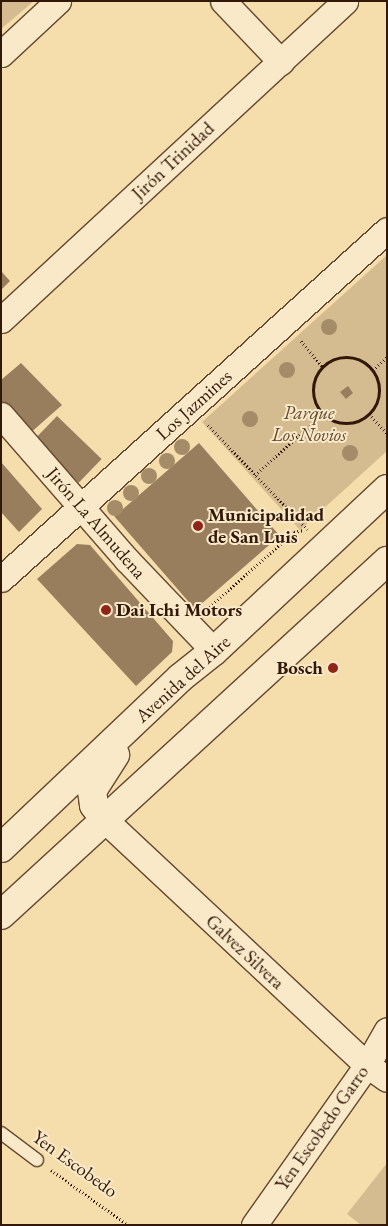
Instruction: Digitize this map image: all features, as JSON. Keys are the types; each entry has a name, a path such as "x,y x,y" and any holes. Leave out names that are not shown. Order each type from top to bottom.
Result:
{"main road":[{"name":"Avenida del Aire","path":"1,848 180,678 214,651 387,489"},
{"path":"1,916 387,561"},
{"path":"106,821 94,805 92,791 113,761 124,733"}],"street":[{"path":"1,54 58,1"},
{"path":"223,1 281,62"},
{"name":"Jirón Trinidad","path":"1,320 345,1"},
{"name":"Los Jazmines","path":"1,579 387,230"},
{"name":"Jirón La Almudena","path":"1,416 214,651"},
{"name":"Galvez Silvera","path":"106,821 377,1072"},
{"name":"Yen Escobedo Garro","path":"254,1225 377,1072 387,1030"}],"lane":[{"name":"Yen Escobedo","path":"1,1133 37,1160"}],"path":[{"path":"295,335 324,367"},
{"path":"373,370 387,357"},
{"path":"339,358 348,358 365,363 373,370 379,387 379,397 369,414 352,423 342,423 324,414 313,392 318,374 324,367 339,358"},
{"path":"255,475 324,414"},
{"path":"369,414 387,433"},
{"path":"202,418 307,530"},
{"path":"195,631 207,621 206,609 294,532 307,530 314,524"},
{"name":"Yen Escobedo","path":"37,1160 128,1225"}],"green space":[{"path":"1,1 34,1 1,29"},
{"name":"Parque Los Novios","path":"387,255 387,451 300,530 202,422"},
{"path":"387,1163 387,1225 361,1225 347,1214"}],"building":[{"path":"1,271 10,281 1,290"},
{"path":"21,363 62,405 28,435 1,404 1,380"},
{"path":"348,386 353,393 346,399 340,392"},
{"path":"57,416 102,459 79,483 34,440"},
{"name":"Municipalidad de San Luis","path":"199,443 280,536 195,609 114,516"},
{"path":"1,462 42,509 19,532 1,512"},
{"name":"Dai Ichi Motors","path":"77,544 90,545 173,641 172,652 136,686 37,579"}],"place":[{"name":"Municipalidad de San Luis","path":"198,526"},
{"name":"Dai Ichi Motors","path":"106,610"},
{"name":"Bosch","path":"333,668"}]}
